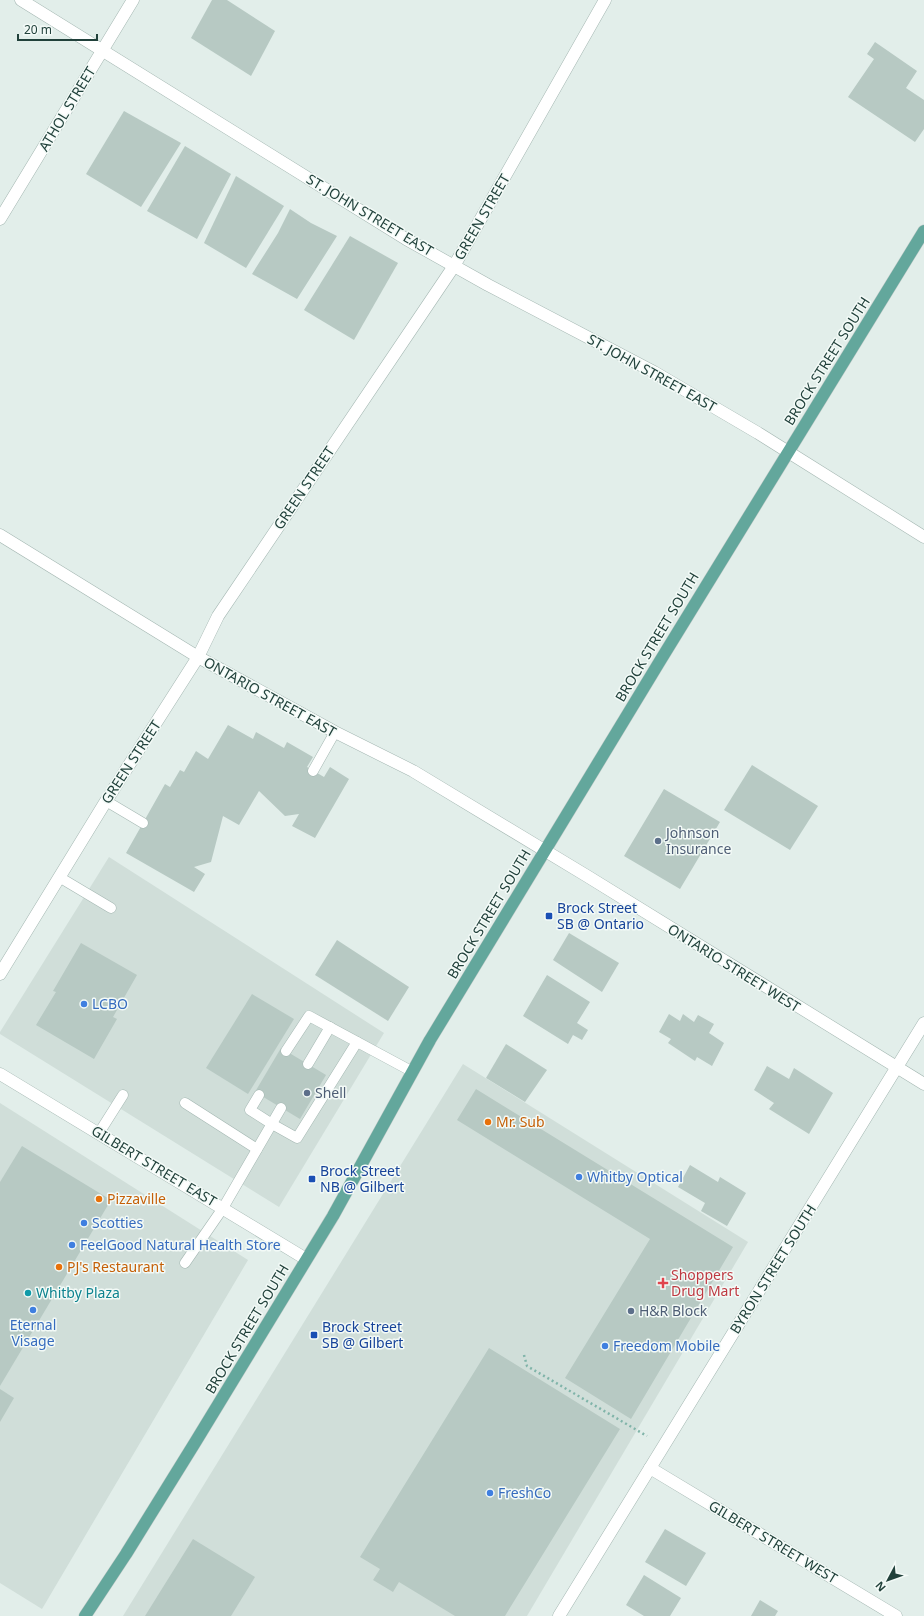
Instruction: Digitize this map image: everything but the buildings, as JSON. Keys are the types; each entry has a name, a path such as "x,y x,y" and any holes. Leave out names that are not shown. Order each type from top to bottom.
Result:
{"main road":[{"name":"BROCK STREET SOUTH","path":"84,1616 126,1554 196,1441 363,1163 430,1040 924,231"}],"street":[{"name":"ST. JOHN STREET EAST","path":"21,0 406,239 654,372 789,452 924,537"},
{"name":"ATHOL STREET","path":"0,219 133,0"},
{"name":"GREEN STREET","path":"0,974 106,801 198,657 218,616 454,266 605,0"},
{"name":"ONTARIO STREET EAST","path":"0,535 198,657 335,732 413,771 545,851"},
{"name":"ONTARIO STREET WEST","path":"545,851 924,1084"},
{"name":"BYRON STREET SOUTH","path":"559,1616 924,1023"},
{"name":"GILBERT STREET EAST","path":"0,1074 306,1259"},
{"name":"GILBERT STREET WEST","path":"650,1468 896,1616"}],"lane":[{"path":"314,771 335,732"},
{"path":"106,801 143,823"},
{"path":"59,877 112,908"},
{"path":"286,1051 309,1016 413,1072"},
{"path":"308,1064 330,1027"},
{"path":"260,1095 250,1110 297,1138 357,1042"},
{"path":"99,1133 123,1095"},
{"path":"185,1103 258,1149"},
{"path":"185,1263 223,1208 281,1108"}],"path":[{"path":"524,1355 527,1366 663,1446"}],"shaded area":[{"path":"109,857 384,1033 279,1207 0,1034"},
{"path":"463,1064 748,1242 527,1616 123,1616"},
{"path":"0,1103 248,1260 42,1609 0,1583"}],"place":[{"name":"Johnson Insurance","path":"658,841"},
{"name":"Brock Street SB @ Ontario","path":"549,916"},
{"name":"LCBO","path":"84,1004"},
{"name":"Shell","path":"307,1093"},
{"name":"Mr. Sub","path":"488,1122"},
{"name":"Whitby Optical","path":"579,1177"},
{"name":"Brock Street NB @ Gilbert","path":"312,1179"},
{"name":"Pizzaville","path":"99,1199"},
{"name":"Scotties","path":"84,1223"},
{"name":"FeelGood Natural Health Store","path":"72,1245"},
{"name":"PJ's Restaurant","path":"59,1267"},
{"name":"Shoppers Drug Mart","path":"663,1283"},
{"name":"Whitby Plaza","path":"28,1293"},
{"name":"Eternal Visage","path":"33,1310"},
{"name":"H&R Block","path":"631,1311"},
{"name":"Brock Street SB @ Gilbert","path":"314,1335"},
{"name":"Freedom Mobile","path":"605,1346"},
{"name":"FreshCo","path":"490,1493"}]}
